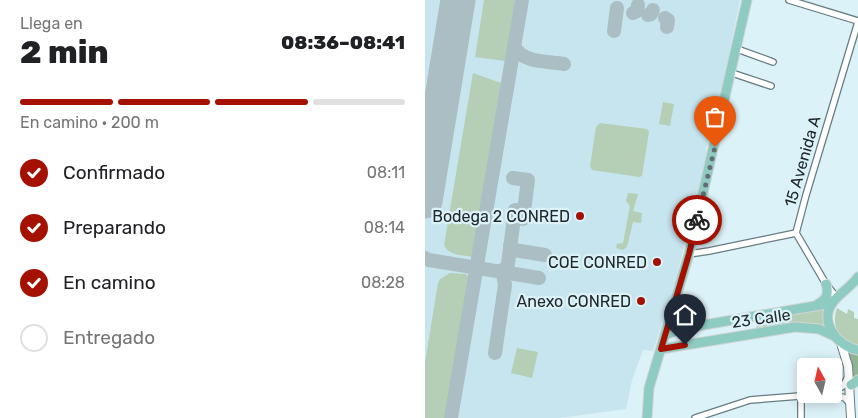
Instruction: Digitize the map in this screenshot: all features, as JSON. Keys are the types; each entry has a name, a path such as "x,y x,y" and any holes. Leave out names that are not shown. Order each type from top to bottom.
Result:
{"main road":[{"path":"648,415 649,388 689,254 732,73 747,0"},
{"path":"838,340 829,322 829,314 835,300 858,278"},
{"path":"815,306 827,297 826,284"},
{"name":"23 Calle","path":"665,335 679,328 815,306 835,300"},
{"path":"752,316 754,333"},
{"path":"670,318 679,328"},
{"name":"23 Calle","path":"661,349 795,327 819,329 848,347 858,350"}],"street":[{"path":"793,1 858,22"},
{"name":"15 Avenida A","path":"835,300 796,233 805,195 858,22"},
{"path":"737,49 773,62"},
{"path":"732,73 771,86"},
{"path":"689,254 709,252 796,233"},
{"path":"838,340 845,353 849,372 854,382 851,418"},
{"path":"843,385 846,383 849,372"},
{"path":"695,418 750,400 797,396"},
{"path":"843,397 851,408"},
{"path":"801,403 801,418"}],"shaded area":[{"path":"425,0 740,0 712,140 706,149 708,153 675,282 653,351 643,350 632,380 626,409 560,418 425,418"}],"green space":[{"path":"484,0 515,0 505,61 475,57"},
{"path":"473,73 501,83 474,257 453,253 446,249 444,245"},
{"path":"663,102 674,104 670,126 659,124"},
{"path":"600,123 647,129 649,132 642,176 592,170 590,166 596,127"},
{"path":"628,193 638,194 633,211 642,213 641,223 633,222 627,247 623,250 616,248 617,244 623,243 630,206 626,201"},
{"path":"450,273 466,274 469,278 445,418 425,418 425,362 438,283 440,279"},
{"path":"827,307 827,329 757,329 755,319"},
{"path":"837,308 847,314 848,309 854,312 854,318 858,319 858,345 845,341 838,332 835,321"},
{"path":"517,348 538,352 532,378 511,373"},
{"path":"849,351 858,353 858,378 854,381"}],"taxiway":[{"path":"451,418 522,0"},
{"path":"633,13 637,11 638,5"},
{"path":"614,31 617,8"},
{"path":"648,15 653,10"},
{"path":"665,18 668,20 667,27"},
{"path":"514,47 529,59 564,64"},
{"path":"513,178 528,180 523,219"},
{"path":"495,353 505,285 501,271 508,264 515,210 524,211"},
{"path":"510,246 514,250 545,255"},
{"path":"425,258 539,278"}],"runway":[{"path":"425,201 458,0"}],"way so far":[{"path":"697,220 715,147"}],"place":[{"name":"Bodega 2 CONRED","path":"580,216"},
{"name":"COE CONRED","path":"657,262"},
{"name":"Anexo CONRED","path":"641,301"}],"route":[{"path":"685,345 661,349 697,220"}]}
